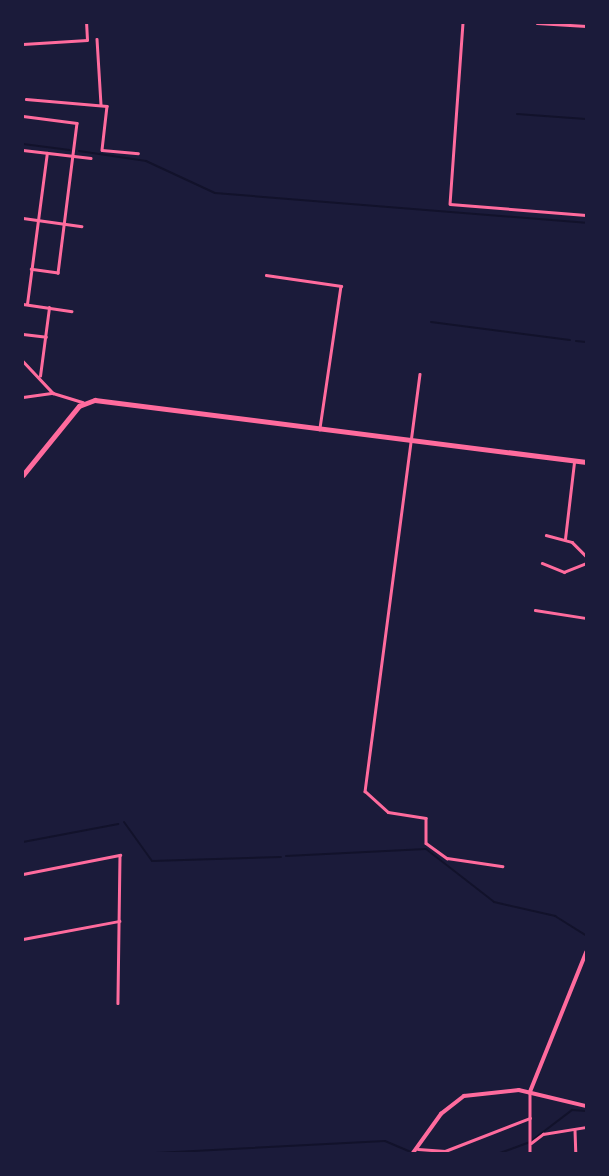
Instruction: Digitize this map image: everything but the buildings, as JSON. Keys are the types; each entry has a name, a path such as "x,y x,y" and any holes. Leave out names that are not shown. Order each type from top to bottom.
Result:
{"main road":[{"path":"23,475 83,402 586,462"}],"street":[{"path":"23,44 87,40 86,23"},
{"path":"463,23 450,204 586,215"},
{"path":"537,23 586,26"},
{"path":"97,39 101,105"},
{"path":"26,99 107,106 102,150 138,153"},
{"path":"23,116 76,123 58,273 31,270"},
{"path":"23,150 91,158"},
{"path":"47,153 25,304 71,311"},
{"path":"23,218 80,226"},
{"path":"267,275 341,286 320,429"},
{"path":"40,376 49,308"},
{"path":"23,334 46,337"},
{"path":"23,361 40,376 53,393"},
{"path":"420,374 365,792 388,812 426,818 426,843 447,858 502,866"},
{"path":"23,397 53,393 83,402"},
{"path":"565,539 574,460"},
{"path":"546,535 565,539 586,556"},
{"path":"542,563 564,572 586,563"},
{"path":"536,610 586,618"},
{"path":"23,874 120,855 118,1003"},
{"path":"23,939 119,921"},
{"path":"530,1153 530,1092 586,953"},
{"path":"415,1151 464,1096 530,1092 586,1106"},
{"path":"415,1151 439,1153 530,1118"},
{"path":"531,1143 543,1134 586,1127"},
{"path":"575,1130 576,1153"}],"waterway":[{"path":"517,114 586,119"},
{"path":"23,144 70,150"},
{"path":"79,151 146,161 215,193 586,223"},
{"path":"431,322 570,340"},
{"path":"576,341 586,342"},
{"path":"124,822 152,861 281,857"},
{"path":"23,842 118,824"},
{"path":"286,856 426,849 494,902 555,916 586,935"},
{"path":"500,1153 530,1142 572,1110 586,1111"},
{"path":"156,1153 385,1141 413,1153"}]}
